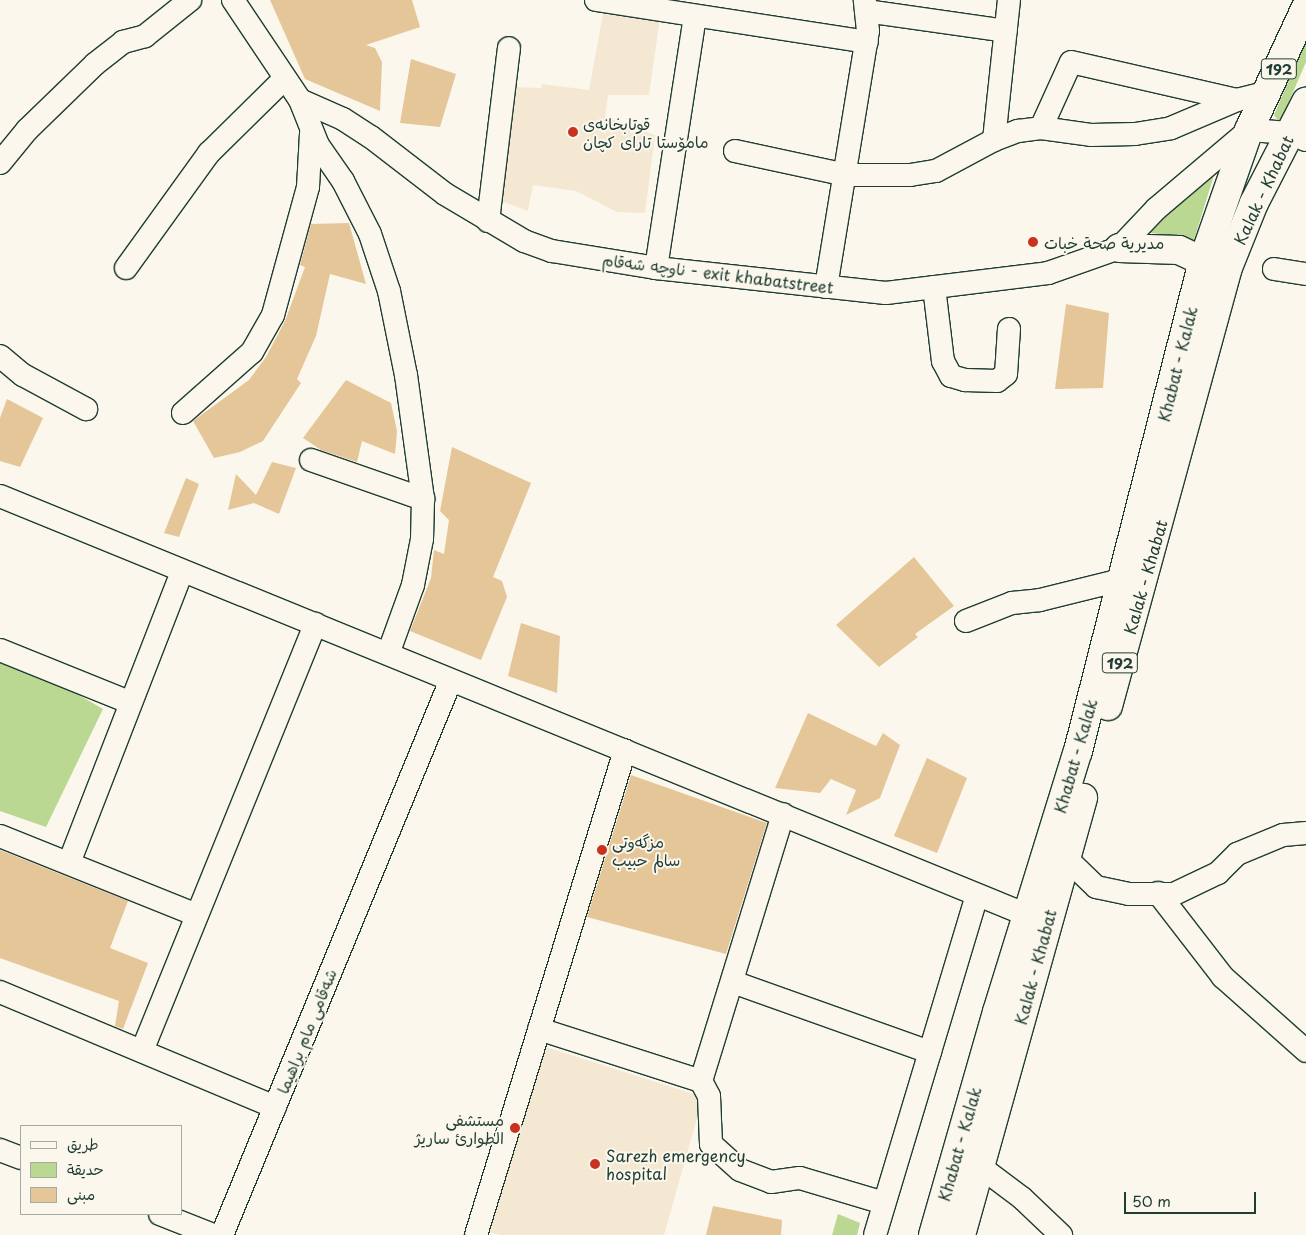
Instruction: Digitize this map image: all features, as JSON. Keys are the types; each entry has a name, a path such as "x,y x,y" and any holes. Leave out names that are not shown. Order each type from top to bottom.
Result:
{"main road":[{"name":"192","path":"1249,130 1269,92 1306,7"},
{"name":"Kalak - Khabat","path":"961,1235 982,1168 1228,270 1254,202 1298,137 1306,102"},
{"name":"Khabat - Kalak","path":"933,1235 1027,915 1078,751 1203,261 1249,130"},
{"path":"1119,248 1179,250 1203,261"}],"street":[{"path":"0,163 27,130 95,64 123,42 145,36 190,0"},
{"name":"ناوچە شەقام - exit khabatstreet","path":"234,0 284,79 300,100 350,123 401,158 445,194 524,241 552,251 656,268 886,293 1048,273 1119,248 1156,209 1249,130"},
{"path":"596,0 688,10 867,42"},
{"path":"994,140 1009,0"},
{"path":"826,287 867,42 866,6 1006,31"},
{"path":"656,268 688,10"},
{"path":"488,221 509,48"},
{"path":"1041,128 1071,62 1237,100"},
{"path":"126,268 209,153 284,79"},
{"path":"734,151 846,175 910,176 936,171 994,140 1018,131 1041,128 1091,135 1135,134 1171,128 1237,100 1269,92"},
{"path":"300,100 318,145 355,204 381,263 406,375 424,498 418,568 388,654"},
{"path":"183,413 252,352 273,315 308,187 312,162 310,127"},
{"path":"1249,130 1298,137"},
{"path":"1274,269 1306,274"},
{"path":"934,287 943,361 951,376 964,380 997,380 1006,374 1009,329"},
{"path":"0,356 23,375 86,409"},
{"path":"311,460 424,498"},
{"path":"0,496 182,572 315,624 1027,915"},
{"path":"69,863 182,572"},
{"path":"966,621 1012,604 1040,600 1121,580"},
{"path":"142,1051 315,624"},
{"path":"0,650 131,703"},
{"name":"شەقامی مام براهیما","path":"0,992 275,1107 452,680"},
{"path":"476,1235 625,750"},
{"path":"701,1082 733,982 782,814"},
{"path":"1066,858 1096,887 1129,894 1174,894 1218,873 1237,854 1267,840 1306,833"},
{"path":"0,836 197,915"},
{"path":"1158,893 1222,977 1306,1050"},
{"path":"875,1235 977,894"},
{"path":"733,982 930,1052"},
{"path":"539,1029 701,1082 709,1096 711,1144 740,1170 771,1182 800,1178 884,1203"},
{"path":"222,1235 275,1107"},
{"path":"0,1150 20,1158"},
{"path":"982,1168 1022,1198 1061,1235"},
{"path":"163,1215 213,1235"}],"shaded area":[{"path":"603,14 660,18 649,95 608,95 605,117 655,135 645,213 617,212 576,191 533,185 528,211 496,199 512,87 541,88 542,84 589,90"},
{"name":"Sarezh emergency hospital","path":"546,1047 703,1097 664,1235 500,1235 483,1230"}],"green space":[{"path":"1306,40 1306,62 1281,120 1278,121 1274,115"},
{"path":"1210,170 1214,175 1193,243 1179,236 1150,233"},
{"path":"0,655 25,664 103,709 46,827 0,811"},
{"path":"838,1214 860,1223 857,1235 832,1235"}],"building":[{"path":"270,0 412,0 420,27 366,45 375,48 382,62 380,111 305,79"},
{"path":"411,59 456,74 440,127 400,123"},
{"path":"349,223 366,284 330,274 316,336 297,379 301,383 263,441 240,452 214,458 193,421 249,380 266,357 285,321 305,267 300,265 311,224"},
{"path":"1066,304 1109,313 1103,388 1055,389"},
{"path":"346,380 391,403 397,431 395,454 362,441 357,462 321,450 303,438"},
{"path":"7,399 43,418 20,467 0,461 0,418"},
{"path":"452,447 531,483 493,577 502,581 507,597 481,660 410,631 431,578 434,550 444,554 449,520 440,511"},
{"path":"272,462 296,468 279,514 254,503 228,510 236,474 256,495"},
{"path":"186,478 199,484 179,537 164,533"},
{"path":"914,557 954,606 915,634 918,637 879,667 836,625"},
{"path":"521,623 560,636 557,693 508,676"},
{"path":"808,713 876,746 883,733 900,745 880,798 846,815 856,790 831,779 820,793 775,788"},
{"path":"927,758 967,778 937,853 894,836"},
{"path":"631,775 767,823 726,954 587,917"},
{"path":"0,850 128,901 110,948 148,963 123,1029 115,1026 119,1001 0,958"},
{"path":"713,1206 782,1220 781,1235 706,1235"}],"place":[{"name":"قوتابخانەی مامۆستا تارای کچان","path":"573,132"},
{"name":"مديرية صحة خبات","path":"1033,242"},
{"name":"مزگەوتی سالم حبیب","path":"602,850"},
{"name":"مستشفى الطوارئ ساريژ","path":"515,1128"},
{"name":"Sarezh emergency hospital","path":"595,1164"}]}
